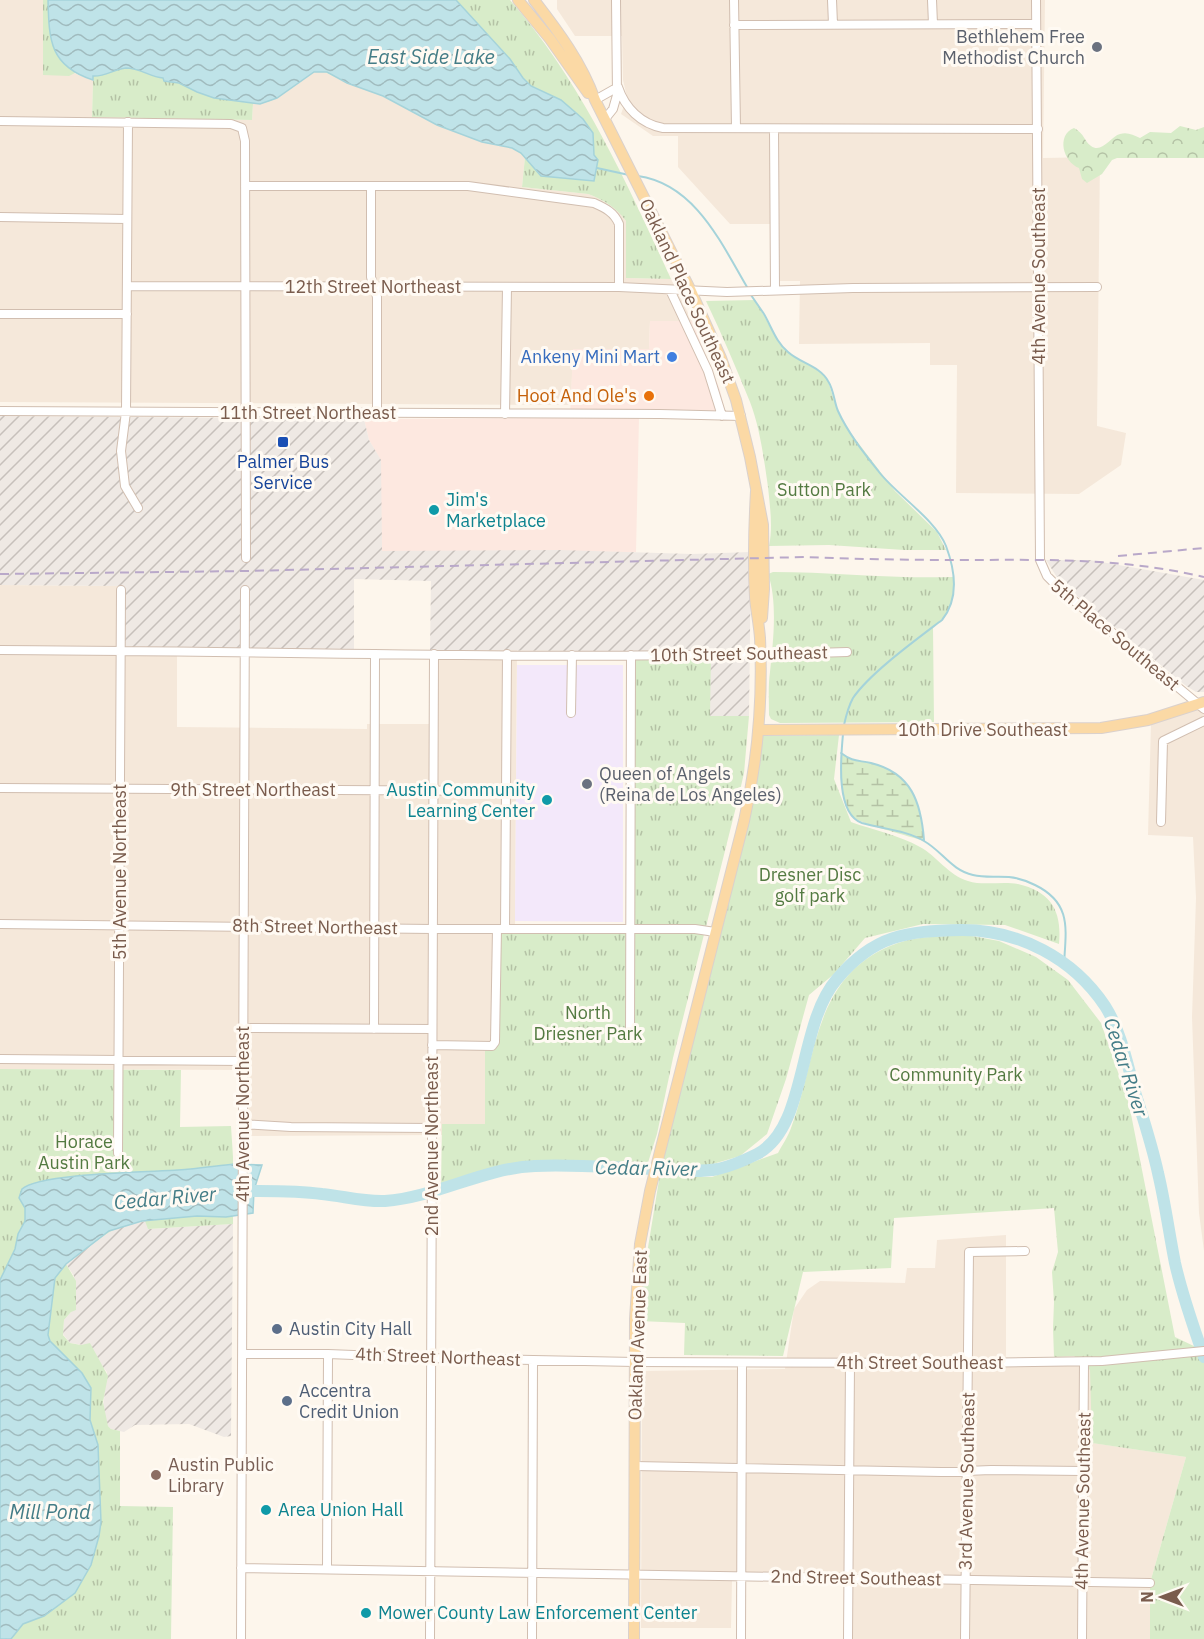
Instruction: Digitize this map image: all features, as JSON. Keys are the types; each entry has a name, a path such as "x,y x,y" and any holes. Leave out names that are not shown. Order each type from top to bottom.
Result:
{"main road":[{"path":"518,0 550,39 584,89 595,100"},
{"path":"534,0 579,64 595,100"},
{"name":"Oakland Place Southeast","path":"595,100 691,291 721,358 741,416 763,525 764,589 759,636 759,730 752,786 715,932"},
{"name":"10th Drive Southeast","path":"759,730 1101,728 1148,720 1202,705"},
{"name":"Oakland Avenue East","path":"634,1639 637,1265 650,1191 715,932"}],"street":[{"path":"605,119 615,102 618,87 616,0"},
{"path":"734,0 736,128"},
{"path":"832,0 833,24"},
{"path":"932,0 933,24"},
{"name":"4th Avenue Southeast","path":"1036,0 1039,552"},
{"path":"735,25 1036,24"},
{"path":"595,100 618,87"},
{"path":"618,87 621,98 641,119 654,126 672,128 1038,129"},
{"path":"0,121 231,124 242,128 245,141 246,558"},
{"path":"128,122 126,412 122,451 125,486 138,508"},
{"path":"770,290 774,129"},
{"path":"245,186 468,186 583,201 603,207 616,218 619,224 619,287"},
{"path":"372,186 371,277 377,297 377,413"},
{"path":"0,217 127,219"},
{"name":"12th Street Northeast","path":"127,286 619,287 727,292 1097,287"},
{"path":"505,414 507,287"},
{"path":"670,290 708,371 722,416"},
{"path":"0,314 127,314"},
{"name":"11th Street Northeast","path":"0,411 741,416"},
{"name":"5th Place Southeast","path":"1039,552 1043,569 1050,580 1202,705"},
{"name":"5th Avenue Northeast","path":"118,1153 121,590"},
{"name":"4th Avenue Northeast","path":"241,1639 245,590"},
{"name":"10th Street Southeast","path":"0,650 572,655 760,655 847,652"},
{"path":"374,1029 375,654"},
{"name":"2nd Avenue Northeast","path":"430,1639 434,654"},
{"path":"432,1045 492,1046 496,1037 506,791 507,654"},
{"path":"572,655 572,713"},
{"path":"630,1037 631,655"},
{"path":"1161,822 1163,741 1204,721"},
{"name":"9th Street Northeast","path":"0,788 506,791"},
{"name":"8th Street Northeast","path":"0,924 433,929 695,929 715,932"},
{"path":"243,1028 432,1029"},
{"path":"0,1059 243,1061"},
{"path":"242,1124 432,1128"},
{"name":"3rd Avenue Southeast","path":"965,1639 969,1252 1025,1251"},
{"name":"4th Street Southeast","path":"635,1362 1084,1362 1204,1351"},
{"name":"4th Street Northeast","path":"242,1354 635,1362"},
{"path":"327,1569 328,1354"},
{"path":"532,1639 533,1360"},
{"name":"4th Avenue Southeast","path":"1082,1639 1084,1362"},
{"path":"741,1639 742,1363"},
{"path":"848,1639 850,1363"},
{"path":"634,1466 1083,1472"},
{"name":"2nd Street Southeast","path":"241,1568 1150,1583"}],"shaded area":[{"path":"0,0 43,0 43,75 74,73 93,80 92,117 252,120 253,104 271,101 314,72 323,71 347,83 383,96 437,125 482,142 512,148 525,157 522,187 588,194 621,213 626,221 626,278 671,279 692,321 650,321 649,349 573,349 571,405 0,402"},
{"path":"557,0 1045,0 1043,158 1100,157 1097,426 1126,433 1121,465 1079,494 956,493 957,365 930,365 930,343 799,344 800,281 770,281 770,224 730,224 678,167 678,136 653,136 621,114 627,97 623,80 622,36 575,36 557,9"},
{"path":"650,321 692,321 720,390 727,420 639,418 636,552 381,551 381,461 369,440 364,419 570,418 573,349 649,349"},
{"path":"0,416 364,419 369,440 381,460 382,551 559,550 692,554 751,552 749,716 710,716 710,652 430,650 431,581 354,579 354,649 123,649 123,586 0,585"},
{"path":"1046,560 1090,560 1204,580 1204,692 1196,692 1185,685 1060,582"},
{"path":"0,585 123,586 177,655 177,727 367,729 367,724 429,724 430,650 517,650 515,929 496,1037 485,1046 485,1124 442,1124 442,1135 242,1136 243,1070 0,1069"},
{"path":"517,665 623,665 623,922 515,921"},
{"path":"1204,706 1204,1251 1199,1213 1192,1017 1196,898 1193,837 1148,835 1151,723"},
{"path":"146,1221 149,1229 233,1224 231,1436 224,1437 189,1424 135,1425 124,1432 111,1429 103,1409 107,1372 84,1345 70,1343 63,1334 64,1320 71,1312 74,1276 66,1264 109,1231"},
{"path":"1006,1235 1006,1359 1076,1358 1092,1369 1093,1443 1186,1457 1150,1583 1150,1639 844,1639 845,1581 732,1581 731,1628 641,1628 642,1371 785,1369 794,1309 807,1290 820,1281 905,1283 907,1268 935,1268 937,1240"}],"green space":[{"name":"East Side Lake","path":"43,0 510,0 559,64 580,98 619,169 671,279 626,278 626,221 604,201 588,194 522,187 525,157 512,148 482,142 437,125 383,96 347,83 323,71 314,72 271,101 253,104 252,120 92,117 93,80 75,73 69,76 43,75"},
{"path":"1180,126 1196,130 1204,127 1204,158 1117,158 1112,160 1102,174 1087,183 1082,179 1079,168 1073,165 1066,155 1063,142 1068,131 1074,128 1091,146 1099,148 1120,134 1140,138 1150,132 1171,133"},
{"name":"Sutton Park","path":"755,300 780,344 790,354 822,373 828,381 837,409 846,427 895,491 937,532 946,550 829,545 769,546 770,502 756,422 750,402 706,301"},
{"path":"773,572 953,577 951,605 933,627 934,722 780,723 771,719 769,688 774,610 768,574"},
{"name":"North Driesner Park","path":"631,655 711,655 710,716 749,716 744,773 739,795 673,1058 657,1134 646,1169 539,1165 503,1169 441,1188 442,1124 485,1124 485,1046 492,1046 497,929 630,930"},
{"name":"Dresner Disc golf park","path":"839,735 834,779 851,822 912,843 926,851 954,874 968,881 1018,884 1039,892 1047,898 1056,913 1059,922 1059,944 1005,925 923,924 865,938 834,974 809,995 786,1079 767,1134 740,1156 706,1166 662,1166 755,793 763,736"},
{"path":"841,753 852,759 885,768 905,782 917,802 924,841 874,826 853,817 843,795"},
{"name":"Community Park","path":"972,936 999,941 1036,957 1068,980 1101,1023 1129,1104 1175,1337 1200,1349 1202,1359 1204,1359 1204,1639 1150,1639 1150,1583 1186,1457 1092,1443 1090,1370 1074,1356 1054,1357 1052,1272 1058,1252 1054,1208 894,1218 891,1268 803,1272 783,1356 684,1355 685,1323 640,1321 643,1278 660,1174 712,1177 778,1153 787,1138 800,1102 821,1024 831,1000 845,979 864,961 900,942 930,937"},
{"name":"Horace Austin Park","path":"0,1069 181,1070 180,1127 231,1126 233,1224 148,1229 145,1221 132,1223 111,1231 66,1264 76,1281 76,1310 64,1320 63,1335 70,1343 81,1345 90,1343 108,1376 103,1402 108,1426 120,1431 120,1506 173,1507 171,1639 0,1639"}],"water":[{"name":"East Side Lake","path":"48,0 456,0 510,59 531,86 561,100 583,119 593,133 594,155 598,160 594,181 541,176 521,153 512,148 482,142 437,125 383,96 347,83 327,72 314,72 277,98 260,104 214,98 179,83 164,81 163,78 131,68 93,76 93,80 68,67 60,59 51,40"},
{"name":"Mill Pond","path":"234,1164 262,1165 254,1190 253,1213 226,1217 197,1216 142,1221 109,1231 66,1264 55,1278 48,1335 50,1341 82,1373 91,1388 90,1420 98,1445 101,1522 99,1536 91,1565 75,1593 44,1616 23,1624 11,1639 0,1639 0,1280 25,1221 25,1208 19,1198 22,1189 32,1184 71,1176 185,1170"}],"waterway":[{"path":"597,168 629,175"},
{"path":"638,176 658,181 691,203 716,235 747,287"},
{"path":"751,295 784,348 793,356 815,368 828,381 838,411 851,435 887,481 925,517 941,536 952,565 953,594 942,620 894,657 861,688 851,701 844,725"},
{"path":"843,734 842,783 847,808 853,817 862,823 917,837 965,873 1016,878 1047,892 1061,909 1064,918 1066,939 1064,964"},
{"path":"841,753 852,759 885,768 905,782 917,802 924,840"},
{"name":"Cedar River","path":"238,1191 301,1192 385,1201 423,1194 497,1172 535,1166 565,1165 694,1171 733,1165 757,1154 773,1141 785,1122 824,999 837,979 851,964 878,944 892,938 924,932 983,931 1024,941 1061,961 1092,989 1111,1016 1123,1048 1150,1142 1178,1275 1204,1357"}],"railway":[{"path":"1118,556 1204,548"},
{"path":"0,574 247,571 804,557 1080,561 1141,566 1204,577"}],"place":[{"name":"Bethlehem Free Methodist Church","path":"1097,47"},
{"name":"Ankeny Mini Mart","path":"672,357"},
{"name":"Hoot And Ole's","path":"649,396"},
{"name":"Palmer Bus Service","path":"283,442"},
{"name":"Jim's Marketplace","path":"434,510"},
{"name":"Queen of Angels (Reina de Los Angeles)","path":"587,784"},
{"name":"Austin Community Learning Center","path":"547,800"},
{"name":"Austin City Hall","path":"277,1329"},
{"name":"Accentra Credit Union","path":"287,1401"},
{"name":"Austin Public Library","path":"156,1475"},
{"name":"Area Union Hall","path":"266,1510"},
{"name":"Mower County Law Enforcement Center","path":"366,1613"}]}
